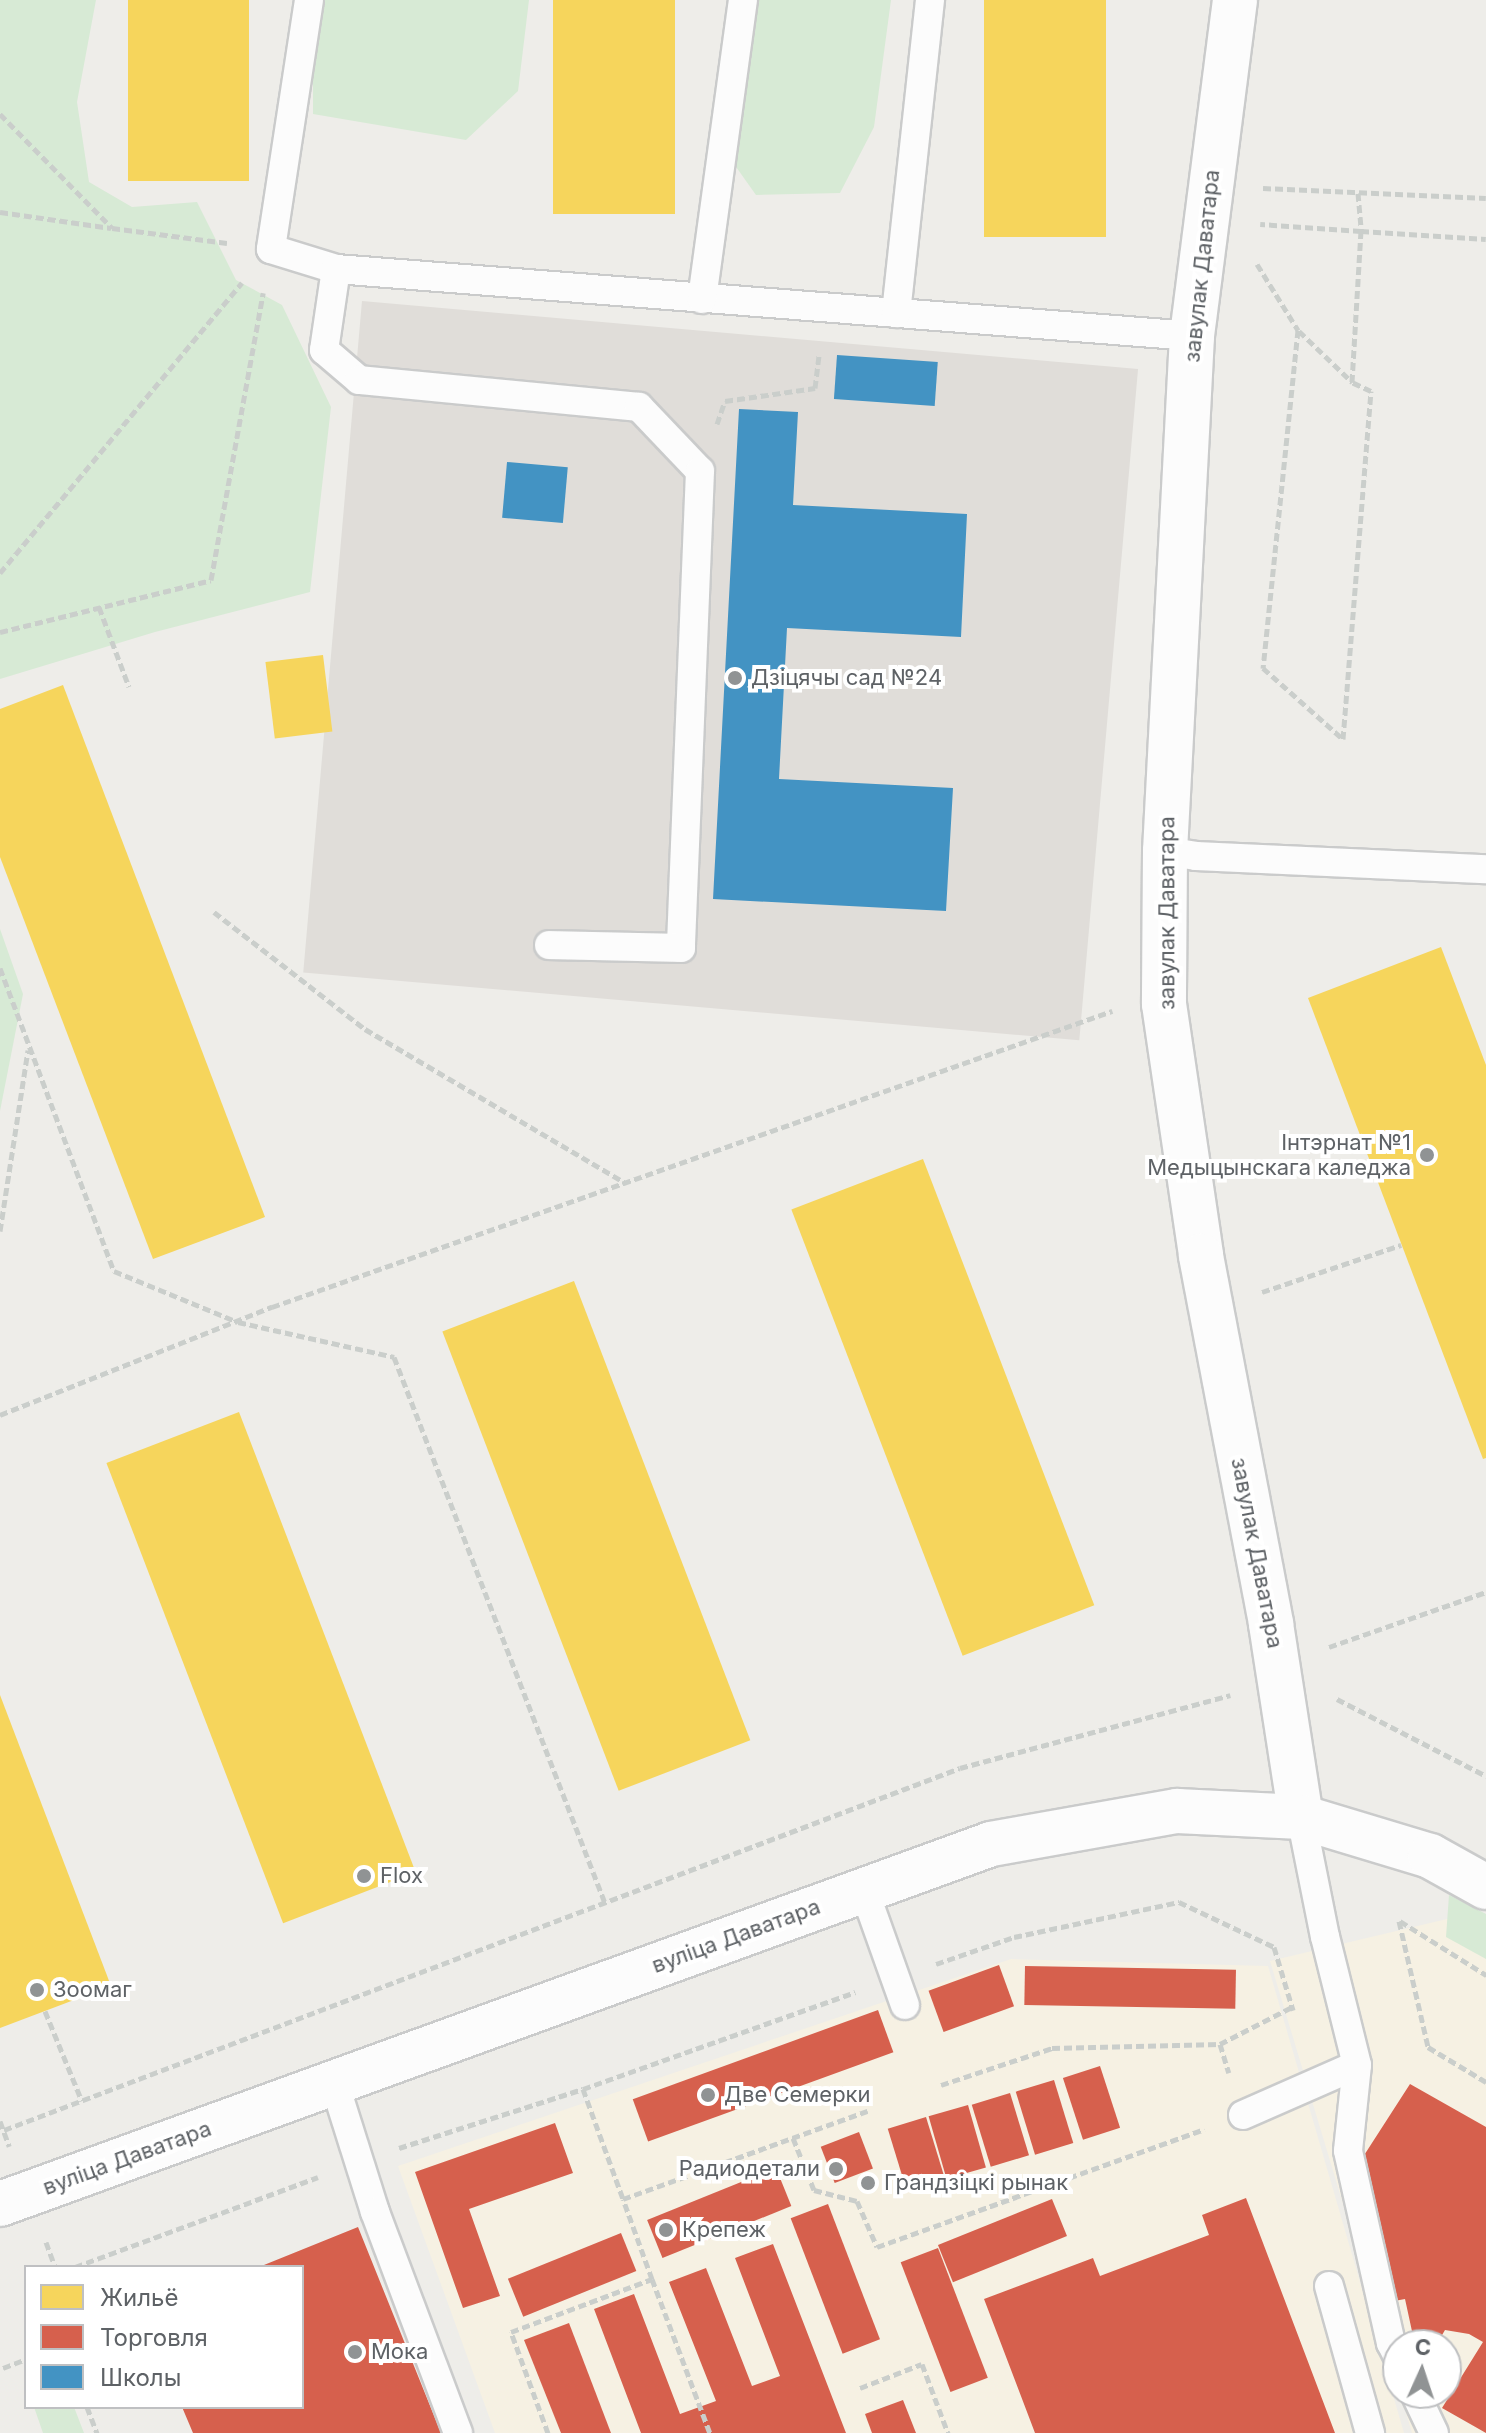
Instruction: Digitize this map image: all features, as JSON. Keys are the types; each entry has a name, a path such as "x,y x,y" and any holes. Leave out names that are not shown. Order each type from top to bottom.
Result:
{"street":[{"name":"завулак Даватара","path":"1235,0 1209,184 1192,336 1165,851 1166,1020 1201,1256 1271,1624 1301,1817"},
{"name":"вуліца Даватара","path":"0,2204 991,1844 1177,1811 1301,1817 1430,1856 1486,1887"}],"lane":[{"path":"309,0 271,249 336,269 1192,336"},
{"path":"702,299 743,0"},
{"path":"896,313 930,0"},
{"path":"336,269 324,350 359,380 639,407 700,471 681,948 549,945"},
{"path":"1165,851 1486,869"},
{"path":"1301,1817 1325,1937 1357,2065 1348,2151 1388,2329"},
{"path":"864,1890 905,2005"},
{"path":"1243,2115 1357,2065"},
{"path":"334,2082 375,2212 458,2433"},
{"path":"1329,2286 1370,2433"},
{"path":"1423,2409 1434,2433"}],"path":[{"path":"0,114 112,228"},
{"path":"1209,184 1247,190 1256,187 1486,198"},
{"path":"1256,187 1257,237"},
{"path":"1352,382 1361,231 1358,193"},
{"path":"0,212 271,249"},
{"path":"1257,223 1486,239"},
{"path":"0,573 271,249"},
{"path":"0,632 211,580 271,249"},
{"path":"1257,251 1257,265 1298,330 1352,382 1371,391 1343,739 1263,668 1298,330"},
{"path":"700,471 725,401 815,388 820,341"},
{"path":"99,607 129,687"},
{"path":"214,912 365,1029 625,1182"},
{"path":"0,968 114,1271 238,1322 394,1357 605,1903"},
{"path":"0,1415 238,1322 1113,1010"},
{"path":"0,1231 28,1046"},
{"path":"1261,1293 1401,1245"},
{"path":"1320,1650 1486,1592"},
{"path":"1332,1686 1335,1698 1486,1776"},
{"path":"4,2130 960,1768 1176,1707 1237,1693"},
{"path":"80,2265 361,2161 583,2089 1014,1937 1179,1902 1274,1947"},
{"path":"1486,1975 1399,1921 1428,2047 1486,2082"},
{"path":"941,2085 1052,2048 1220,2044 1292,2007"},
{"path":"45,2011 82,2101"},
{"path":"793,2138 814,2190 857,2201 877,2247 1243,2115 1220,2044"},
{"path":"583,2089 710,2433"},
{"path":"623,2199 868,2111"},
{"path":"0,2121 12,2154"},
{"path":"43,2236 54,2265"},
{"path":"548,2433 511,2332 652,2279"},
{"path":"3,2368 24,2360"},
{"path":"860,2388 922,2364 948,2433"},
{"path":"88,2409 97,2433"}],"shaded area":[{"name":"Дзіцячы сад №24","path":"362,301 1138,369 1079,1040 303,972"},
{"path":"1468,1914 1486,1924 1486,2433 1412,2433 1405,2409 1462,2409 1462,2329 1382,2329 1382,2334 1270,1961"},
{"name":"Грандзіцкі рынак","path":"1011,1959 1268,1966 1382,2357 1382,2409 1397,2409 1404,2433 495,2433 398,2166"}],"green space":[{"path":"0,0 96,0 77,102 89,182 132,207 197,202 236,280 282,305 331,407 310,592 155,632 0,679"},
{"path":"319,0 529,0 518,91 466,140 313,114 313,44"},
{"path":"750,0 891,0 874,127 840,193 756,195 729,157"},
{"path":"0,929 23,994 0,1111"},
{"path":"1449,1895 1486,1914 1486,1959 1446,1937"},
{"path":"35,2409 75,2409 84,2433 43,2433"}],"building: Жильё":[{"path":"128,0 249,0 249,181 128,181"},
{"path":"553,0 675,0 675,214 553,214"},
{"path":"984,0 1106,0 1106,237 984,237"},
{"path":"323,655 332,731 275,738 265,662"},
{"path":"63,685 265,1217 153,1259 0,857 0,709"},
{"name":"Інтэрнат №1 Медыцынскага каледжа","path":"1441,947 1486,1065 1486,1458 1483,1459 1308,998"},
{"path":"923,1159 1094,1605 963,1656 791,1210"},
{"path":"574,1281 750,1740 619,1791 442,1332"},
{"path":"239,1412 416,1872 283,1923 106,1463"},
{"path":"0,1695 111,1986 0,2028"}],"building: Торговля":[{"path":"999,1965 1014,2006 944,2032 929,1991"},
{"path":"1025,1966 1236,1970 1235,2009 1024,2005"},
{"path":"878,2010 893,2052 648,2142 633,2099"},
{"path":"1100,2066 1120,2128 1083,2140 1063,2078"},
{"path":"1054,2080 1073,2143 1035,2155 1016,2092"},
{"path":"1410,2084 1486,2127 1486,2433 1444,2409 1462,2409 1462,2376 1483,2342 1462,2333 1462,2329 1412,2329 1405,2299 1389,2302 1361,2160"},
{"path":"1010,2093 1029,2155 991,2167 972,2105"},
{"path":"968,2105 986,2167 947,2179 929,2116"},
{"path":"926,2117 945,2180 907,2192 888,2129"},
{"path":"555,2123 573,2173 469,2209 500,2296 463,2308 415,2172"},
{"path":"859,2132 873,2168 835,2183 821,2147"},
{"path":"776,2168 791,2206 662,2258 647,2220"},
{"path":"1246,2198 1335,2433 1035,2433 984,2299 1093,2258 1100,2276 1209,2235 1202,2215"},
{"path":"1052,2199 1067,2236 953,2282 938,2245"},
{"path":"828,2204 880,2339 843,2354 791,2218"},
{"name":"Мока","path":"358,2227 441,2433 193,2433 183,2409 304,2409 304,2265 264,2265"},
{"path":"621,2233 636,2271 523,2317 508,2279"},
{"path":"773,2244 846,2433 641,2433 594,2309 634,2294 680,2414 716,2401 669,2282 706,2268 752,2386 780,2376 735,2258"},
{"path":"938,2248 988,2378 950,2392 901,2262"},
{"path":"569,2323 611,2433 561,2433 524,2340"},
{"path":"903,2400 916,2433 872,2433 865,2414"}],"building: Школы":[{"path":"837,355 938,362 935,406 834,399"},
{"path":"739,409 798,412 793,505 967,514 961,637 787,628 779,779 953,788 946,911 713,899"},
{"path":"507,462 568,467 563,523 502,518"}],"place":[{"name":"Дзіцячы сад №24","path":"735,678"},
{"name":"Інтэрнат №1 Медыцынскага каледжа","path":"1427,1155"},
{"name":"Flox","path":"364,1876"},
{"name":"Зоомаг","path":"37,1990"},
{"name":"Две Семерки","path":"708,2095"},
{"name":"Радиодетали","path":"836,2169"},
{"name":"Грандзіцкі рынак","path":"868,2183"},
{"name":"Крепеж","path":"666,2230"},
{"name":"Мока","path":"355,2352"}]}
